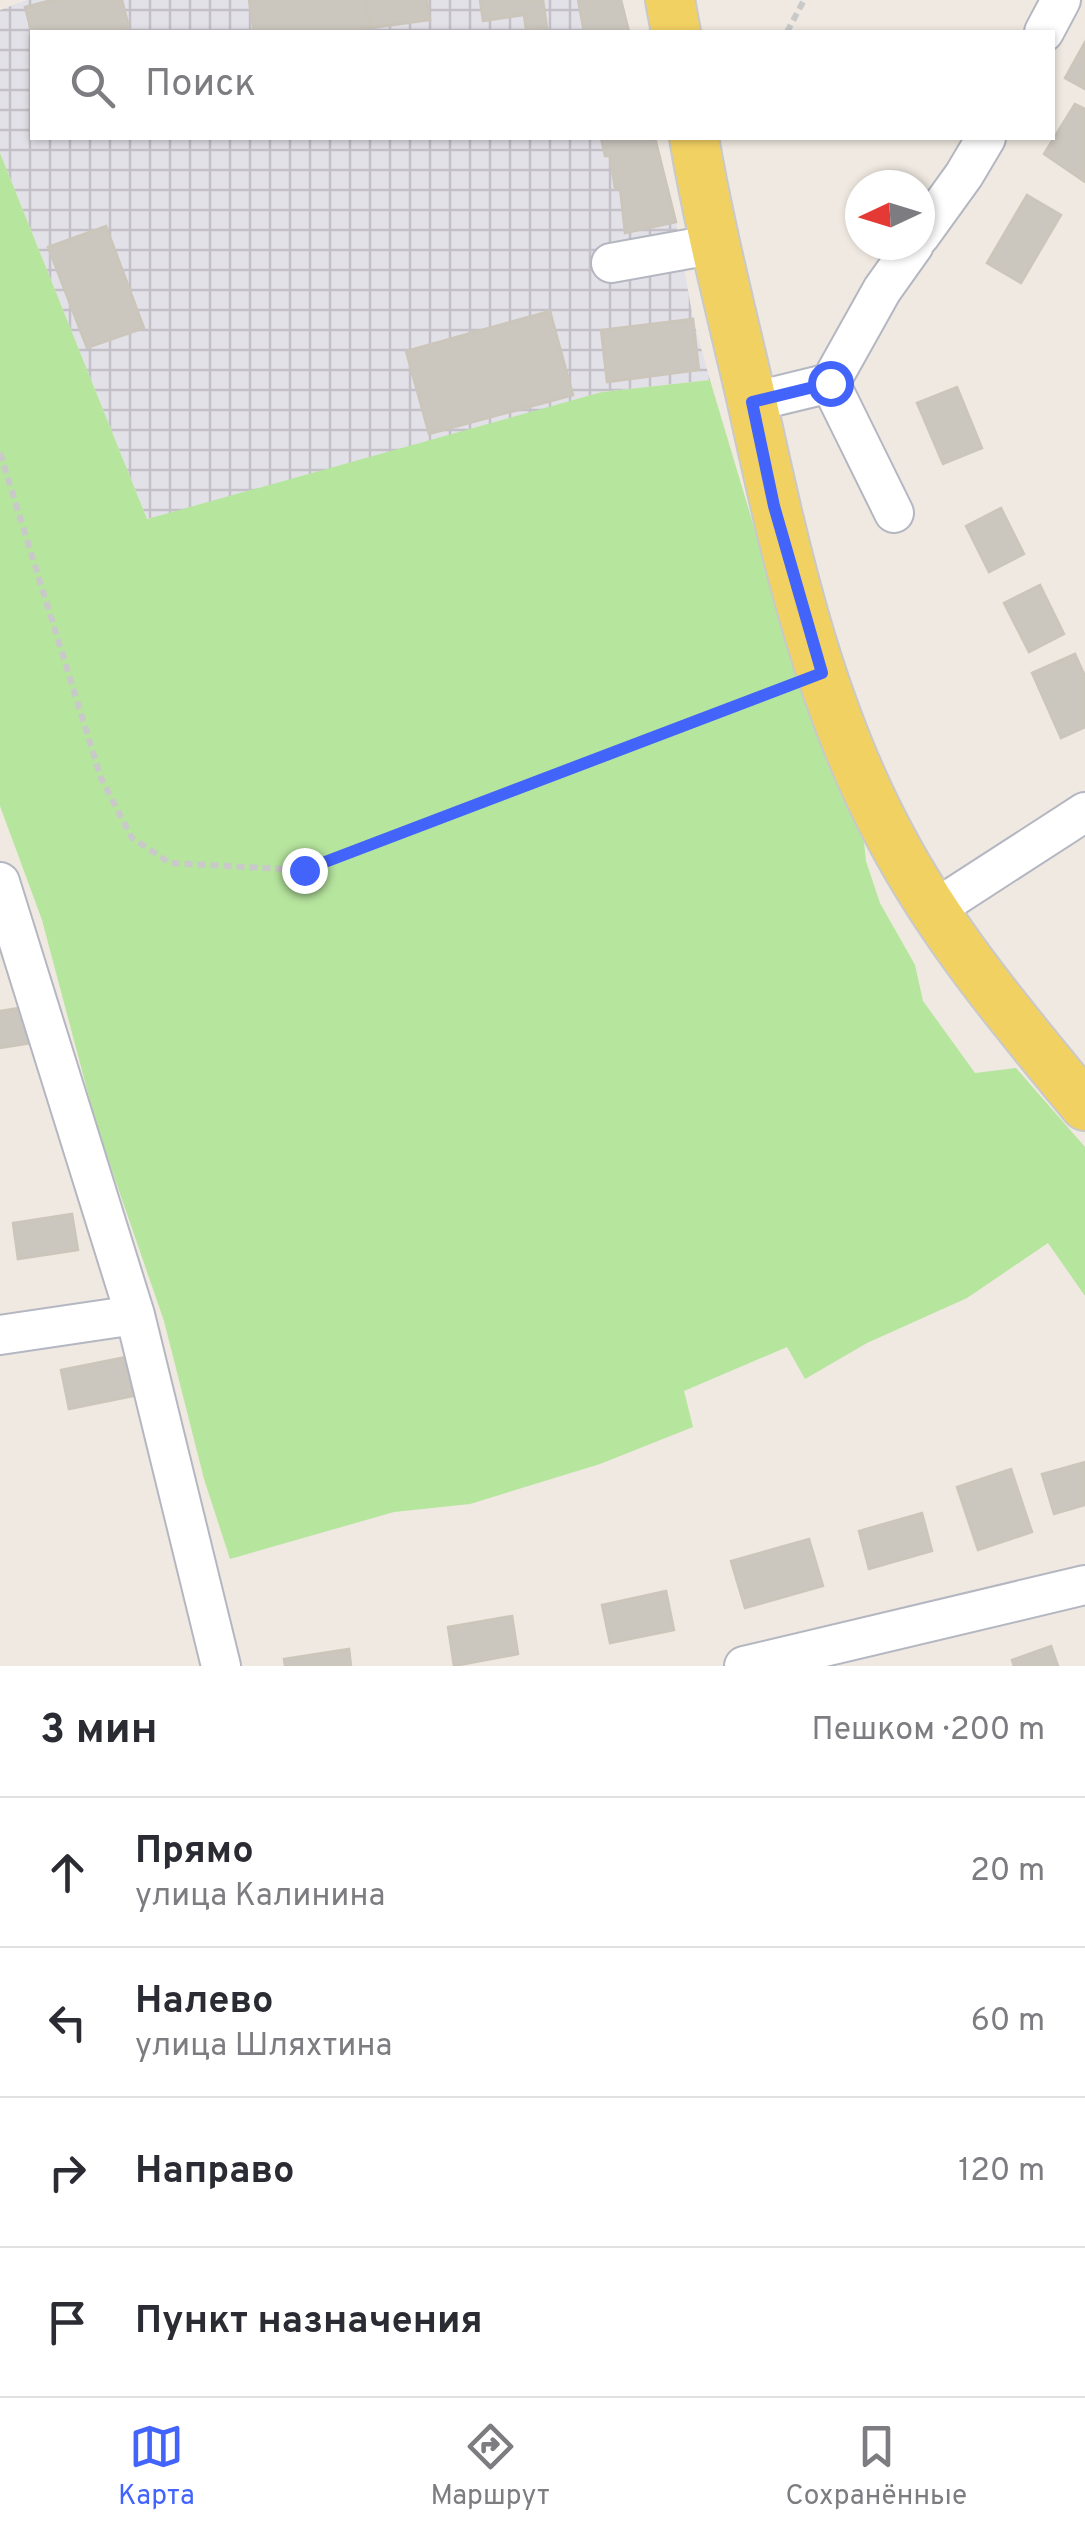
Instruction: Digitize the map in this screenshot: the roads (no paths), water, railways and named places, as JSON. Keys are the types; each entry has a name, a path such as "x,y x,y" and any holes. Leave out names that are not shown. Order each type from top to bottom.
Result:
{"main road":[{"path":"670,0 676,30"},
{"path":"694,140 774,506 822,673 848,744 888,834 932,911 1085,1106"}],"street":[{"path":"1045,30 1061,0"},
{"path":"935,215 985,140"},
{"path":"611,263 716,244"},
{"path":"752,402 830,383 903,260"},
{"path":"830,383 894,513"},
{"path":"932,911 1085,812"},
{"path":"0,882 13,963 135,1314 220,1666"},
{"path":"0,1335 135,1314"},
{"path":"744,1666 1085,1585"}]}
